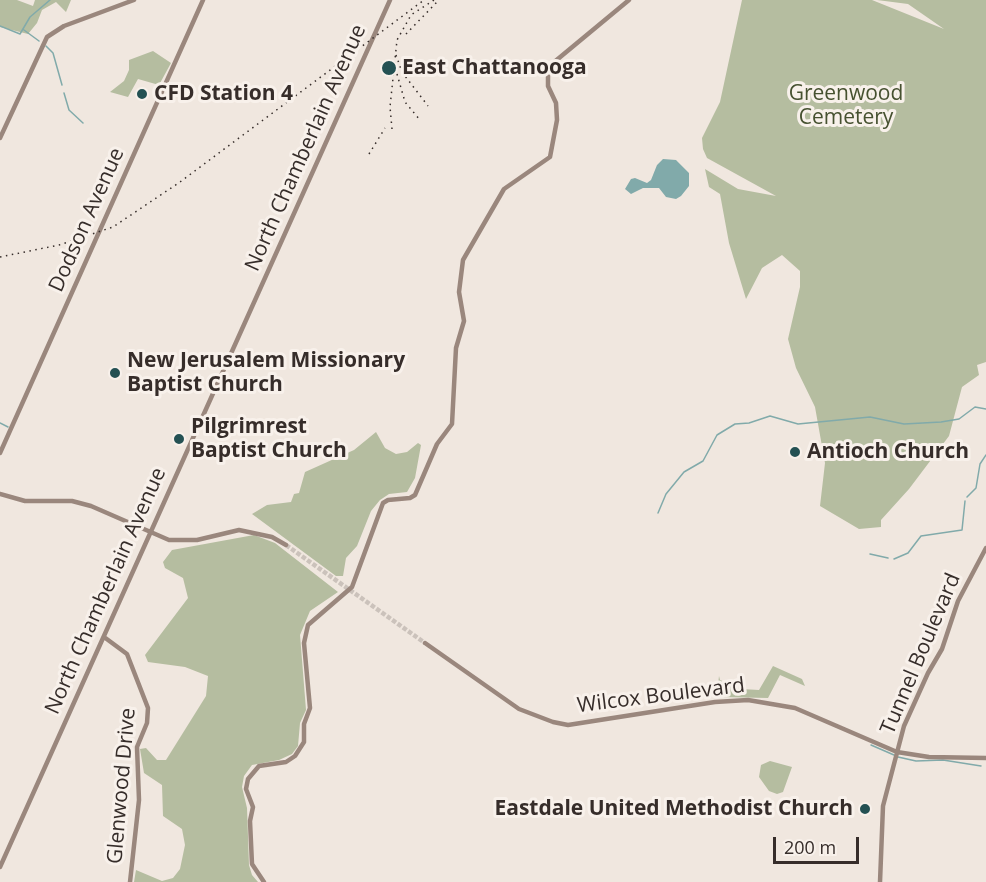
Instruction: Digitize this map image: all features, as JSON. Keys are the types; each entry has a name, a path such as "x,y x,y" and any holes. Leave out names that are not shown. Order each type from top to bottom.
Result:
{"street":[{"path":"0,138 47,37 64,26 134,0"},
{"name":"Dodson Avenue","path":"0,453 202,0"},
{"name":"North Chamberlain Avenue","path":"0,867 390,0"},
{"path":"264,882 252,864 250,820 253,807 246,789 248,778 259,766 286,762 295,756 304,742 304,724 310,708 304,642 308,626 352,587 383,503 415,495 437,444 452,424 456,348 464,321 459,292 463,260 504,189 550,157 558,120 556,103 548,86 548,75 553,63 629,0"},
{"path":"0,494 25,501 82,503 113,514 151,533 180,541 228,531 247,530 272,537 286,545"},
{"name":"Tunnel Boulevard","path":"880,882 883,806 897,752 909,715 946,641 958,601 986,548"},
{"name":"Glenwood Drive","path":"104,638 127,654 148,708 147,723 137,747 139,800 130,882"},
{"name":"Wilcox Boulevard","path":"425,643 519,709 552,722 568,725 715,702 748,700 795,708 897,752 929,757 986,758"}],"green space":[{"path":"0,0 17,0 33,6 35,0 71,0 66,12 56,2 42,10 37,23 28,34 0,27"},
{"name":"Greenwood Cemetery","path":"742,0 872,0 944,29 908,4 877,0 986,0 986,362 977,365 979,375 962,387 949,436 909,489 881,520 881,527 859,529 820,506 825,463 815,407 796,368 788,339 800,287 800,271 782,255 762,268 746,299 729,243 720,194 709,187 705,169 738,189 776,196 707,158 703,149 702,138 720,102"},
{"path":"153,51 171,63 159,85 138,79 128,97 110,92 124,81 129,70 129,60"},
{"path":"376,432 385,448 396,454 407,452 418,443 421,445 415,478 407,492 389,494 380,500 371,511 357,546 346,558 343,576 336,576 252,514 267,505 291,502 294,494 299,493 305,472 354,450"},
{"path":"254,535 275,543 338,592 310,611 300,635 306,710 300,723 298,746 292,754 279,760 252,765 244,776 242,787 247,808 249,865 252,875 258,882 134,882 136,870 162,881 173,878 180,869 185,845 182,829 163,816 162,785 144,773 140,749 146,748 157,760 166,760 206,696 208,676 185,667 148,662 145,655 188,598 183,578 165,568 163,562 172,550"},
{"path":"773,666 802,679 805,686 780,675 768,698 721,697 717,694 719,676 720,680 741,689 759,690"},
{"path":"770,761 792,767 783,792 777,794 769,791 759,777 761,765"}],"water":[{"path":"663,159 676,160 689,173 689,186 681,196 676,199 666,197 659,188 643,188 631,194 625,189 631,179 635,178 647,183 651,180 657,165"}],"waterway":[{"path":"0,26 20,34 30,17 50,0"},
{"path":"24,30 39,41"},
{"path":"46,46 53,53 62,85"},
{"path":"64,93 69,110 83,123"},
{"path":"658,513 666,494 684,472 703,461 717,435 735,424 749,423 770,416 798,424 870,417 904,424 941,422 959,419 975,407 986,409"},
{"path":"0,423 8,427"},
{"path":"967,497 976,488 980,464 986,455"},
{"path":"894,559 908,553 921,536 962,530 965,501"},
{"path":"870,554 888,558"},
{"path":"871,745 894,755"},
{"path":"898,757 916,761 943,760 981,766"}],"tunnel":[{"path":"286,545 425,643"}],"railway":[{"path":"0,257 59,245 113,227 180,182 424,0"},
{"path":"392,129 390,107 397,40 411,15 434,0"},
{"path":"406,34 437,2"},
{"path":"396,55 402,72 428,106"},
{"path":"397,74 405,102 420,120"},
{"path":"369,154 385,128"}],"place":[{"name":"East Chattanooga","path":"389,68"},
{"name":"CFD Station 4","path":"142,94"},
{"name":"New Jerusalem Missionary Baptist Church","path":"115,373"},
{"name":"Pilgrimrest Baptist Church","path":"179,439"},
{"name":"Antioch Church","path":"795,452"},
{"name":"Eastdale United Methodist Church","path":"865,809"}]}
